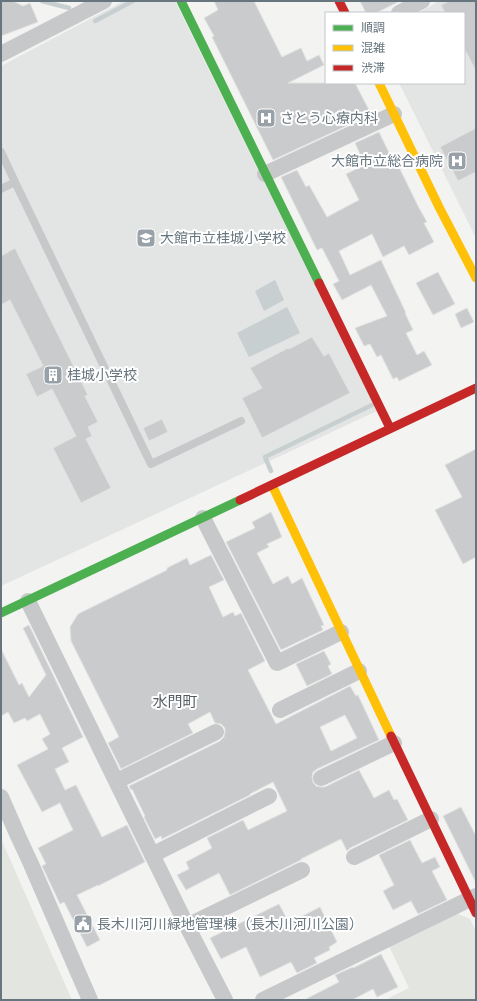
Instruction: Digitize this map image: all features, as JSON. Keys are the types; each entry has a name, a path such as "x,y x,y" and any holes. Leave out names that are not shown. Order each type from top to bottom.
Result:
{"street":[{"path":"181,1 390,428"},
{"path":"339,1 344,12"},
{"path":"401,12 422,1"},
{"path":"1,54 97,3"},
{"path":"379,84 439,207 476,278"},
{"path":"265,174 394,114"},
{"path":"1,613 476,388"},
{"path":"263,1000 474,903 394,743 272,485"},
{"path":"204,518 277,663 341,632"},
{"path":"28,601 187,926 225,1000"},
{"path":"280,710 359,670"},
{"path":"116,781 216,732"},
{"path":"321,778 394,743"},
{"path":"152,855 269,796"},
{"path":"1,797 90,1000"},
{"path":"354,857 431,819"},
{"path":"187,926 302,870"}],"lane":[{"path":"1,152 151,464 241,421"},
{"path":"1,189 16,182"}],"shaded area":[{"name":"大館市立桂城小学校","path":"124,1 175,1 377,411 1,586 1,66"},
{"name":"大館市立総合病院","path":"439,1 476,1 476,238 399,84 465,84 465,12 420,12"},
{"path":"275,280 284,300 264,311 255,291"},
{"path":"287,307 300,333 249,357 237,333"},
{"path":"1,839 72,1000 1,1000"},
{"path":"456,913 470,919 476,931 476,1000 385,1000 409,988 389,946"}],"building":[{"path":"1,1 13,1 23,6 30,3 38,22 1,36"},
{"path":"214,1 254,1 282,57 301,48 307,61 319,55 324,65 288,83 356,84 369,110 370,115 273,160 204,18 218,10"},
{"path":"360,1 400,1 378,12 366,12"},
{"path":"449,1 476,1 476,71 465,50 465,12 444,12 441,5"},
{"path":"476,128 476,172 458,181 440,147"},
{"path":"379,132 394,163 396,161 427,222 424,223 434,242 409,255 404,246 383,257 372,234 339,251 350,275 381,260 413,330 406,333 417,355 424,351 432,365 399,381 397,377 393,379 381,355 377,357 370,344 364,346 355,328 387,316 371,285 342,300 333,284 339,281 322,248 317,250 281,177 297,170 306,187 309,185 327,217 359,200 346,174 365,165 355,143"},
{"name":"桂城小学校","path":"15,248 88,395 85,396 98,422 88,427 92,436 86,439 111,488 81,503 53,448 76,436 52,389 37,397 26,374 43,366 10,300 1,305 1,256"},
{"path":"438,272 455,304 433,315 416,283"},
{"path":"467,308 474,322 461,328 455,314"},
{"path":"312,337 324,356 329,353 350,393 262,438 242,398 262,388 250,368"},
{"path":"162,419 168,432 149,441 143,428"},
{"path":"476,449 476,557 463,564 435,510 462,497 445,465"},
{"path":"271,512 282,537 267,544 269,547 257,553 273,584 288,576 292,584 302,578 324,625 321,626 323,630 281,650 226,542 255,528 252,522"},
{"path":"211,555 224,580 209,587 223,617 233,612 235,616 241,613 265,661 248,670 276,724 350,686 356,696 358,695 379,740 317,769 313,772 312,777 316,786 325,787 359,770 374,798 389,790 394,800 397,799 408,820 350,848 347,851 341,839 230,895 219,873 186,890 177,875 189,869 186,862 212,848 207,838 243,820 248,830 287,811 273,782 162,839 161,836 155,839 132,789 131,790 129,786 220,741 224,737 225,728 221,724 215,723 210,712 188,724 193,733 121,769 108,743 119,737 71,641 70,627 78,614 167,570 167,568 187,558 190,565","holes":["345,715 357,738 331,751 320,727"]},
{"path":"29,625 83,737 62,748 69,762 55,769 65,790 76,785 102,837 127,825 145,862 77,895 100,940 87,947 64,902 60,904 42,866 46,864 38,848 73,830 60,803 42,812 17,765 48,749 42,739 50,734 40,714 27,721 25,718 14,723 8,712 1,716 1,649 19,685 22,683 29,697 46,675 23,628"},
{"path":"324,651 331,664 328,666 332,674 307,686 296,664"},
{"path":"461,807 476,836 476,883 443,816"},
{"path":"410,840 422,863 435,857 440,867 432,871 447,900 418,914 411,901 393,910 383,891 394,885 379,855"},
{"path":"279,904 289,923 320,907 337,942 329,947 330,950 314,958 317,963 297,973 291,962 260,977 246,947 221,959 210,938"},
{"path":"381,954 398,987 377,997 373,989 352,1000 304,1000 339,982 335,975"}],"waterway":[{"path":"42,1 69,8"},
{"path":"95,21 133,1"},
{"path":"271,471 265,457 372,405"}],"traffic: fast":[{"path":"181,1 319,283"},
{"path":"1,613 240,500"}],"traffic: slow":[{"path":"379,84 439,207 476,278"},
{"path":"272,485 391,736"}],"traffic: jam":[{"path":"339,1 344,12"},
{"path":"319,283 390,428"},
{"path":"240,500 476,388"},
{"path":"391,736 476,913"}],"place":[{"name":"さとう心療内科","path":"266,118"},
{"name":"大館市立総合病院","path":"457,161"},
{"name":"大館市立桂城小学校","path":"146,238"},
{"name":"桂城小学校","path":"53,375"},
{"name":"長木川河川緑地管理棟（長木川河川公園）","path":"83,924"}],"district":[{"name":"水門町","path":"175,702"}]}
